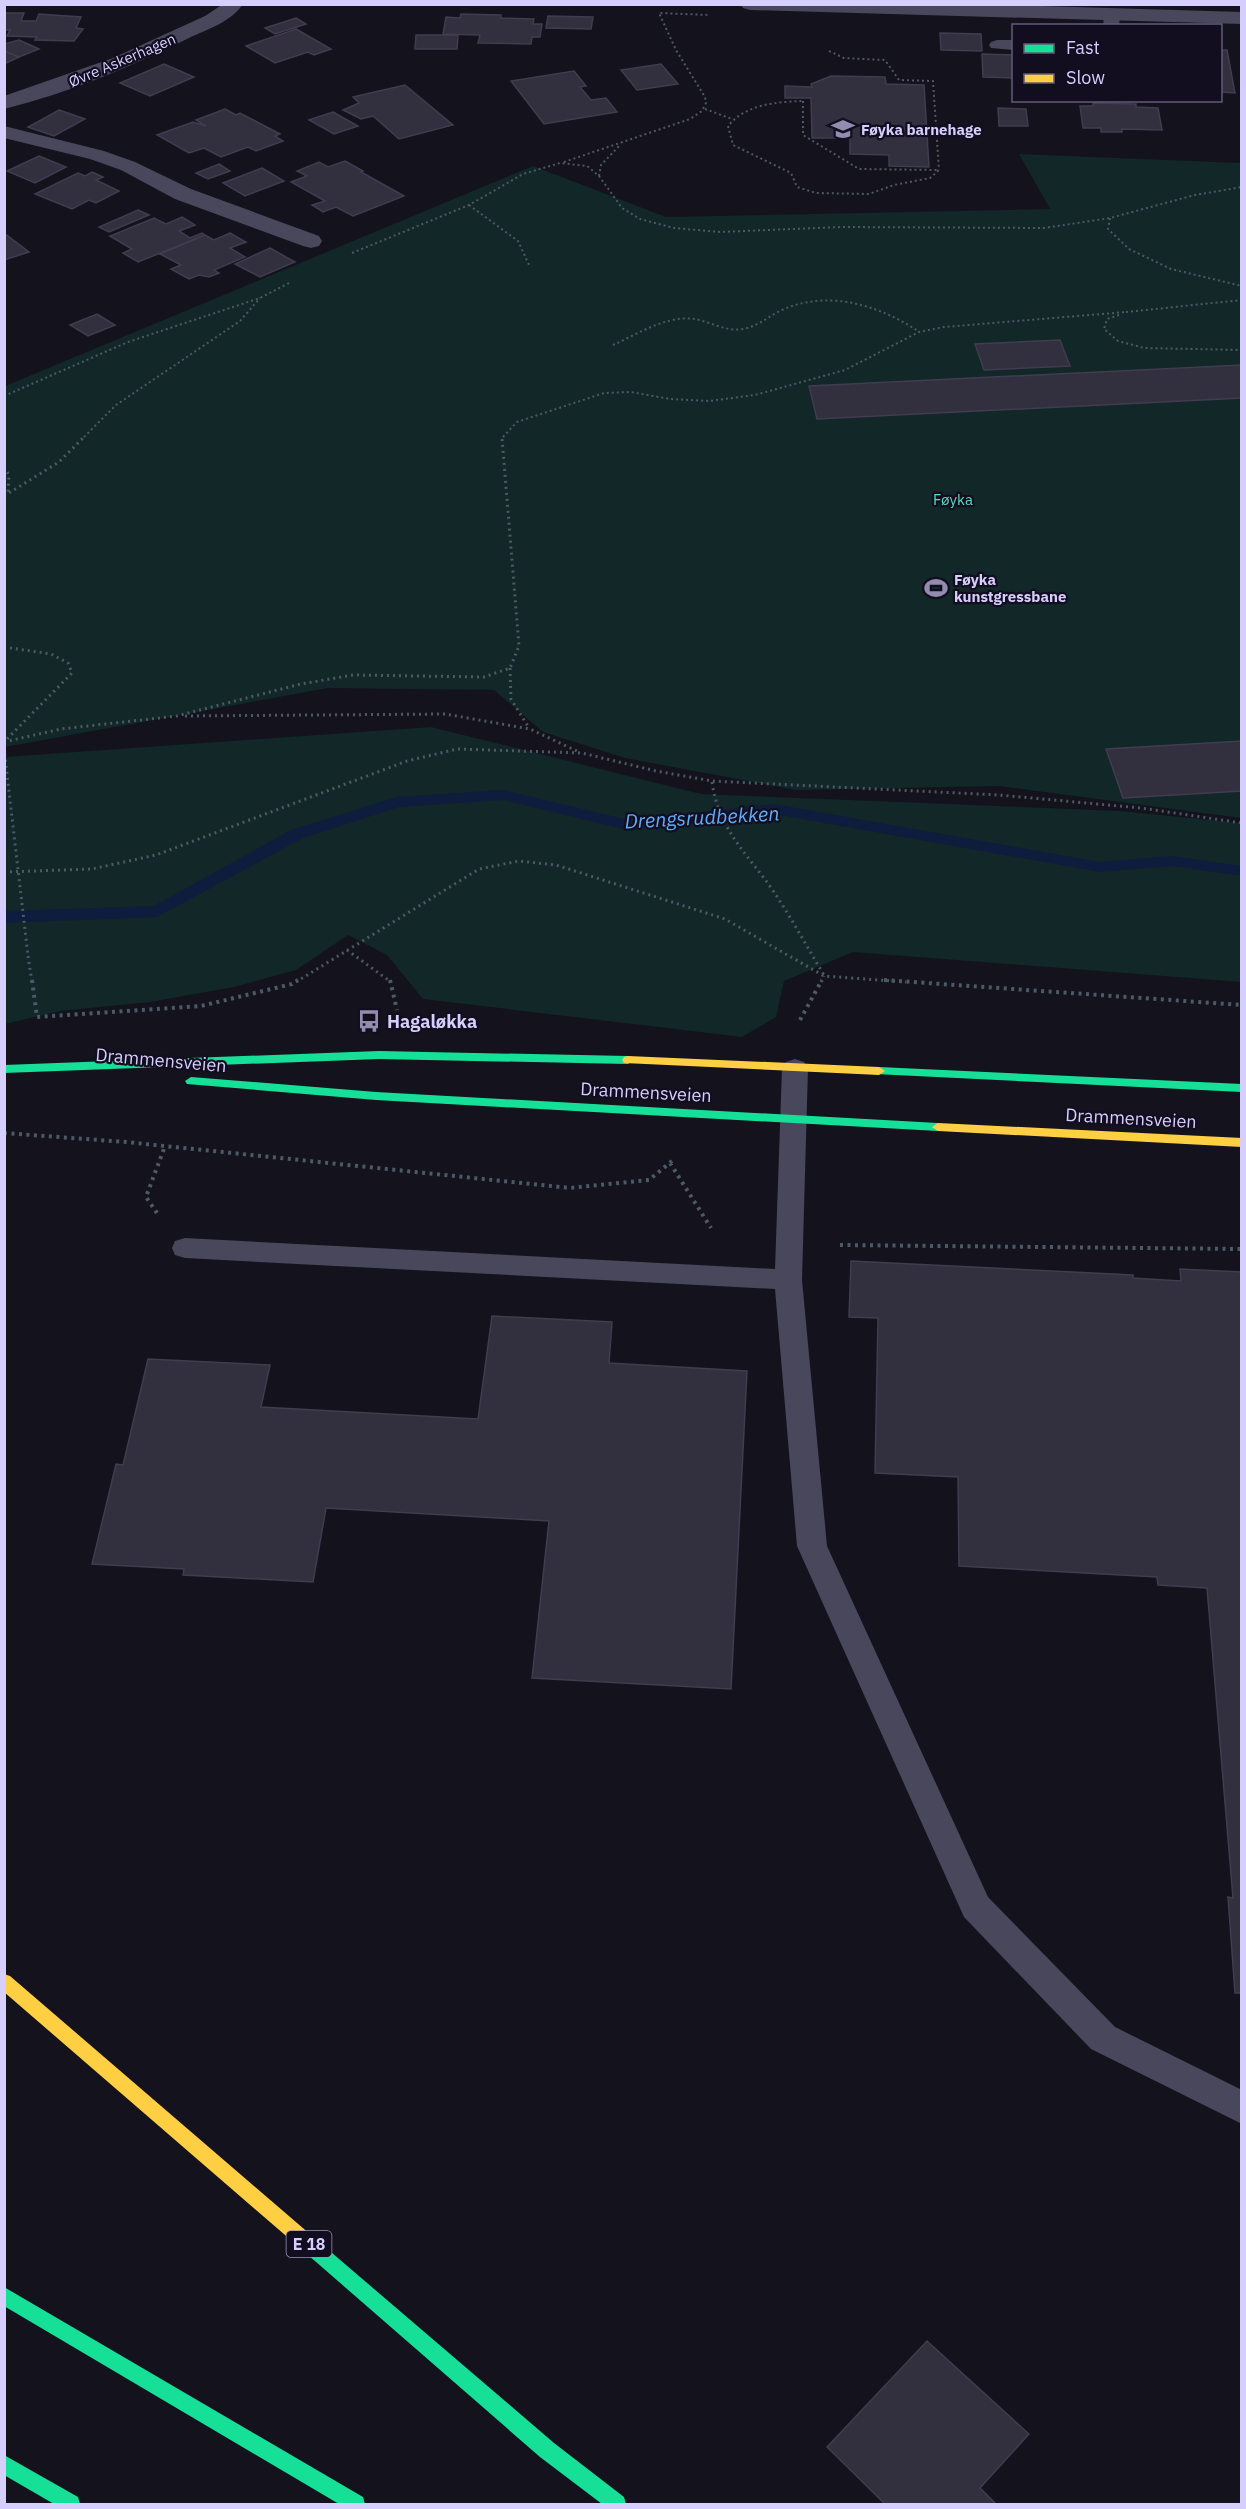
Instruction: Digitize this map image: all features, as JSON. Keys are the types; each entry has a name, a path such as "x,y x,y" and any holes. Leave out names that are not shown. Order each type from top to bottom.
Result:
{"main road":[{"name":"Drammensveien","path":"4,1069 380,1055 571,1057 1242,1088"},
{"name":"Drammensveien","path":"48,1069 154,1078"},
{"name":"Drammensveien","path":"177,1080 376,1096 1242,1143"},
{"name":"E 18","path":"4,1981 547,2450 617,2505"},
{"path":"4,2296 356,2505"},
{"path":"4,2464 71,2505"}],"street":[{"name":"Øvre Askerhagen","path":"4,103 74,81 173,39 225,14 234,4"},
{"path":"750,4 944,7 1112,20 1242,18"},
{"path":"4,132 98,155 128,165 183,194 311,241"}],"lane":[{"path":"997,45 1012,45"},
{"path":"795,1068 788,1280 812,1546 976,1907 1103,2038 1242,2108"},
{"path":"185,1248 788,1280"}],"path":[{"path":"347,255 469,205 523,174 693,118 705,109 707,104 705,97 676,50 659,13"},
{"path":"825,50 844,58 885,60 899,80 933,81 939,170"},
{"path":"781,101 803,101 803,135 860,169 939,170 930,178 894,185 869,194 816,193 797,187 791,173 733,145 728,126 732,119 768,104 781,101"},
{"path":"705,109 732,119"},
{"path":"599,176 605,160 624,141"},
{"path":"560,163 587,166 599,176 622,208 639,219 674,228 720,232 841,227 1044,228 1110,218 1195,195 1242,187"},
{"path":"469,205 518,242 530,267"},
{"path":"1110,218 1108,230 1129,249 1171,269 1242,286"},
{"path":"4,396 129,342 260,298 299,279"},
{"path":"6,494 59,462 116,405 240,321 260,298"},
{"path":"530,729 511,699 510,668 519,646 502,438 517,422 604,393 631,392 670,399 709,401 755,395 845,370 919,332 944,327 1242,300"},
{"path":"613,345 669,322 690,319 741,330 755,326 784,309 812,301 865,304 887,312 919,332"},
{"path":"1126,312 1107,319 1104,329 1118,341 1144,348 1242,350"},
{"path":"4,467 9,475 6,494"},
{"path":"4,647 51,654 68,663 72,674 4,742"},
{"path":"177,716 301,684 353,675 484,677 510,668"},
{"path":"4,742 62,729 177,716 445,714 530,729 582,753 656,771 712,781 999,795 1140,808 1242,823"},
{"path":"4,748 37,1017 201,1006 292,984 479,869 519,861 556,865 725,919 824,976 1242,1005"},
{"path":"4,872 92,869 156,855 408,761 457,749 582,753"},
{"path":"712,781 714,802 726,831 765,881 824,976"},
{"path":"347,950 391,981 398,1013"},
{"path":"798,1023 824,976"},
{"path":"4,1133 165,1146 570,1188 649,1180 677,1157"},
{"path":"165,1146 146,1197 185,1248"},
{"path":"670,1163 708,1226"},
{"path":"788,1280 836,1245 1242,1249"}],"green space":[{"name":"Føyka","path":"1019,154 1241,163 1241,818 999,786 796,790 625,758 543,732 494,690 328,688 5,747 5,386 533,166 666,217 1050,209"},
{"path":"431,727 701,794 1120,811 1241,823 1241,982 853,952 784,981 776,1017 742,1037 423,999 387,955 348,935 296,970 234,987 150,1002 60,1011 5,1024 5,757"}],"building":[{"path":"4,13 24,13 21,21 36,21 39,14 81,17 76,28 83,29 74,41 35,40 37,37 7,36 10,30 4,30"},
{"path":"461,14 534,19 533,24 542,24 540,37 532,37 531,44 478,43 480,35 443,34 446,17 460,18"},
{"path":"548,16 593,17 591,29 546,28"},
{"path":"296,18 306,24 275,34 265,28"},
{"path":"296,29 331,49 314,55 308,52 275,63 246,46"},
{"path":"940,33 981,34 982,51 941,50"},
{"path":"416,35 458,35 457,49 415,49"},
{"path":"19,40 39,49 19,57 4,51 4,44"},
{"path":"1222,50 1227,50 1235,93 1222,92"},
{"path":"4,51 19,57 4,64"},
{"path":"982,54 1012,55 1012,78 983,77"},
{"path":"164,64 194,77 150,96 120,83"},
{"path":"661,64 678,84 637,90 621,70"},
{"path":"574,71 586,86 580,87 591,100 606,98 617,112 544,124 511,81"},
{"path":"831,76 885,77 886,84 924,85 929,167 889,166 889,155 850,154 850,138 812,138 811,98 785,98 785,86 812,87 811,84"},
{"path":"405,85 453,125 399,139 373,116 361,119 343,110 359,103 353,97"},
{"path":"1093,103 1136,104 1136,107 1158,108 1162,130 1122,129 1122,132 1101,132 1101,128 1083,128 1080,106 1093,106"},
{"path":"998,108 1026,109 1028,126 999,126"},
{"path":"225,109 236,115 240,113 280,134 275,136 283,141 256,151 248,147 221,157 204,148 189,153 157,135 193,122 206,126 196,120"},
{"path":"59,110 85,119 54,136 28,127"},
{"path":"333,112 358,126 334,134 309,120"},
{"path":"39,156 66,167 35,183 7,171"},
{"path":"345,161 404,196 353,216 336,207 323,212 312,205 325,201 291,182 307,176 297,171 319,162 328,167"},
{"path":"219,164 230,171 208,179 196,173"},
{"path":"262,168 284,181 245,196 223,183"},
{"path":"92,172 103,177 96,180 119,191 96,203 89,200 72,209 35,194 78,173 85,176"},
{"path":"138,210 149,215 109,232 99,227"},
{"path":"182,217 195,225 179,231 190,238 202,233 205,235 138,262 123,253 132,249 110,236 154,218 166,224"},
{"path":"4,233 29,252 4,260"},
{"path":"230,233 246,242 230,248 245,257 214,270 219,273 209,277 199,275 189,279 171,269 181,265 160,254 205,235 214,240"},
{"path":"270,248 295,262 260,277 235,264"},
{"path":"97,314 115,325 88,336 70,325"},
{"path":"1060,340 1070,366 984,370 975,344"},
{"path":"1242,365 1242,398 817,419 809,386"},
{"path":"1242,741 1242,791 1123,798 1106,749"},
{"path":"851,1261 1133,1275 1133,1278 1181,1281 1180,1269 1242,1272 1242,1996 1240,1993 1235,1993 1228,1897 1233,1898 1207,1588 1158,1585 1157,1577 959,1566 958,1477 875,1473 878,1318 849,1317"},
{"path":"492,1316 612,1322 609,1363 747,1371 731,1689 532,1678 549,1521 326,1508 313,1582 183,1575 184,1569 92,1564 116,1464 123,1465 148,1359 270,1365 261,1407 478,1419"},
{"path":"927,2341 1029,2434 980,2488 996,2504 885,2504 827,2447"}],"waterway":[{"name":"Drengsrudbekken","path":"4,917 157,911 297,834 397,802 503,795 628,825 774,809 1100,867 1172,861 1242,871"}],"traffic: fast":[{"path":"4,1069 379,1055 628,1060"},
{"path":"879,1071 1242,1088"},
{"path":"191,1081 376,1096 938,1127"},
{"path":"298,2235 547,2450 617,2504"},
{"path":"4,2296 356,2504"},
{"path":"4,2464 71,2504"}],"traffic: slow":[{"path":"628,1060 879,1071"},
{"path":"938,1127 1242,1143"},
{"path":"4,1981 298,2235"}],"place":[{"name":"Føyka barnehage","path":"843,129"},
{"name":"Føyka kunstgressbane","path":"936,588"},
{"name":"Hagaløkka","path":"369,1021"}]}
